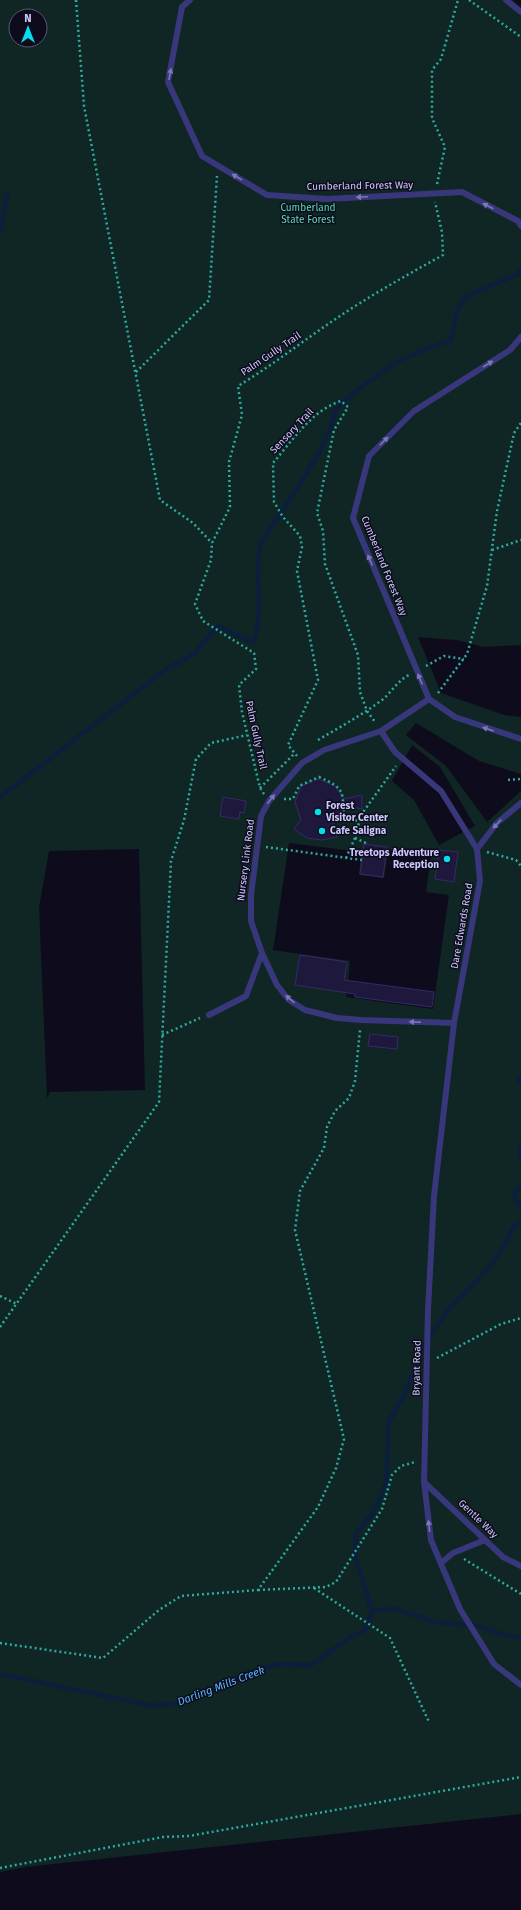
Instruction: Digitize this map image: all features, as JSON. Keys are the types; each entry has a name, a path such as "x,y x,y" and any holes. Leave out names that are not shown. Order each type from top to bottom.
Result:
{"lane":[{"name":"Cumberland Forest Way","path":"190,0 182,7 168,82 202,156 267,195 326,199 462,192 518,221 521,226"},
{"path":"506,0 521,12"},
{"name":"Cumberland Forest Way","path":"429,699 353,518 369,456 414,411 510,350 521,337"},
{"path":"429,699 455,717 521,739"},
{"name":"Nursery Link Road","path":"429,699 381,731 324,750 302,763 270,800 261,816 251,895 251,921 262,953 277,985 289,1000 305,1010 338,1018 454,1023"},
{"path":"381,731 395,752 441,791 477,849 497,823 521,803"},
{"name":"Dare Edwards Road","path":"454,1023 480,881 477,849"},
{"path":"208,1015 246,996 262,953"},
{"name":"Bryant Road","path":"454,1023 434,1196 428,1310 424,1482 431,1540 460,1609 494,1664 521,1685"},
{"name":"Gentle Way","path":"424,1482 503,1557 521,1566"},
{"path":"441,1562 453,1553 485,1540"}],"path":[{"path":"76,0 84,106 160,500 193,523 212,543"},
{"path":"433,194 439,180 445,147 432,118 432,70 441,59 458,0"},
{"path":"469,0 521,37"},
{"path":"136,372 209,300 218,166"},
{"name":"Palm Gully Trail","path":"270,800 260,788 242,712 239,685 256,669 254,653 203,621 195,604 211,560 212,543 230,508 229,462 242,415 238,386 274,364 337,318 391,284 443,255 442,232 433,194"},
{"name":"Sensory Trail","path":"302,763 288,745 318,680 297,571 302,547 300,536 283,517 274,502 273,462 310,421 329,404 341,400 348,407 334,430 317,513 323,531 326,564 358,655 360,692 367,711 381,731"},
{"path":"429,699 440,692 467,654 487,586 497,511 514,433 521,423"},
{"path":"492,550 521,540"},
{"path":"314,742 367,711 388,695 400,679 444,656 464,659"},
{"path":"0,1328 159,1102 171,861 184,820 196,759 211,743 247,735"},
{"path":"260,788 301,750"},
{"path":"346,858 355,838 361,815 402,758"},
{"path":"270,800 293,799 299,786 319,777 336,785 344,797 344,818 359,821"},
{"path":"508,780 521,779"},
{"path":"355,838 368,844"},
{"path":"258,846 362,860"},
{"path":"477,849 516,860 521,866"},
{"path":"162,1035 208,1015"},
{"path":"258,1590 318,1507 336,1468 344,1439 295,1230 300,1191 324,1148 326,1127 335,1111 349,1098 355,1081 361,1020"},
{"path":"0,1296 17,1304"},
{"path":"427,1360 501,1324 521,1318"},
{"path":"0,1644 103,1658 159,1610 181,1596 258,1590 326,1588 336,1582 382,1509 392,1475 401,1466 425,1459"},
{"path":"453,1553 521,1594"},
{"path":"313,1588 390,1638 429,1722"},
{"path":"0,1868 163,1837 188,1836 521,1777"}],"green space":[{"name":"Cumberland State Forest","path":"0,0 512,0 521,7 521,645 483,647 457,640 418,637 441,693 504,715 521,717 521,774 479,761 416,723 406,735 446,766 487,822 521,791 521,1814 26,1867 0,1872","holes":["412,745 440,767 475,826 439,845 414,800 392,781","318,779 334,787 339,792 343,802 341,809 331,824 337,837 322,840 294,829 302,819 295,802 301,787","289,843 361,852 359,875 384,878 388,850 431,855 426,892 449,895 433,1009 346,997 350,961 273,950","364,844 387,847 383,877 360,874","139,849 145,1090 50,1092 47,1098 39,907 49,851","439,850 458,853 454,881 436,879","300,956 347,963 342,992 295,985"]}],"building":[{"name":"Forest Visitor Center","path":"318,779 335,786 344,799 362,795 362,809 342,805 332,825 337,837 322,840 307,838 294,829 301,820 295,802 301,786"},
{"path":"223,797 246,801 244,813 240,812 239,819 220,816"},
{"path":"364,844 387,847 383,877 360,874"},
{"path":"439,850 458,852 454,882 435,879"},
{"path":"300,955 347,962 344,980 434,992 432,1007 355,997 355,994 295,985"},
{"path":"370,1034 398,1037 397,1049 368,1046"}],"waterway":[{"path":"0,232 7,195"},
{"path":"0,797 165,670 194,654 218,626 252,642 256,636 259,611 258,562 260,545 319,452 331,427 337,407 365,384 395,363 421,351 451,340 457,310 465,297 518,274 521,270"},
{"path":"521,1076 518,1078 521,1082"},
{"path":"521,1144 521,1160"},
{"path":"521,1186 513,1195 521,1209"},
{"path":"372,1611 355,1556 356,1534 374,1511 387,1481 388,1423 406,1392 421,1350 446,1312 487,1270 499,1254 515,1225 521,1222"},
{"path":"372,1611 396,1609 435,1622 480,1626 501,1634 521,1638"},
{"name":"Darling Mills Creek","path":"0,1674 153,1706 173,1704 216,1689 247,1673 279,1664 311,1665 350,1638 366,1629 372,1611"}],"place":[{"name":"Forest Visitor Center","path":"318,812"},
{"name":"Cafe Saligna","path":"322,831"},
{"name":"Treetops Adventure Reception","path":"447,859"}]}
